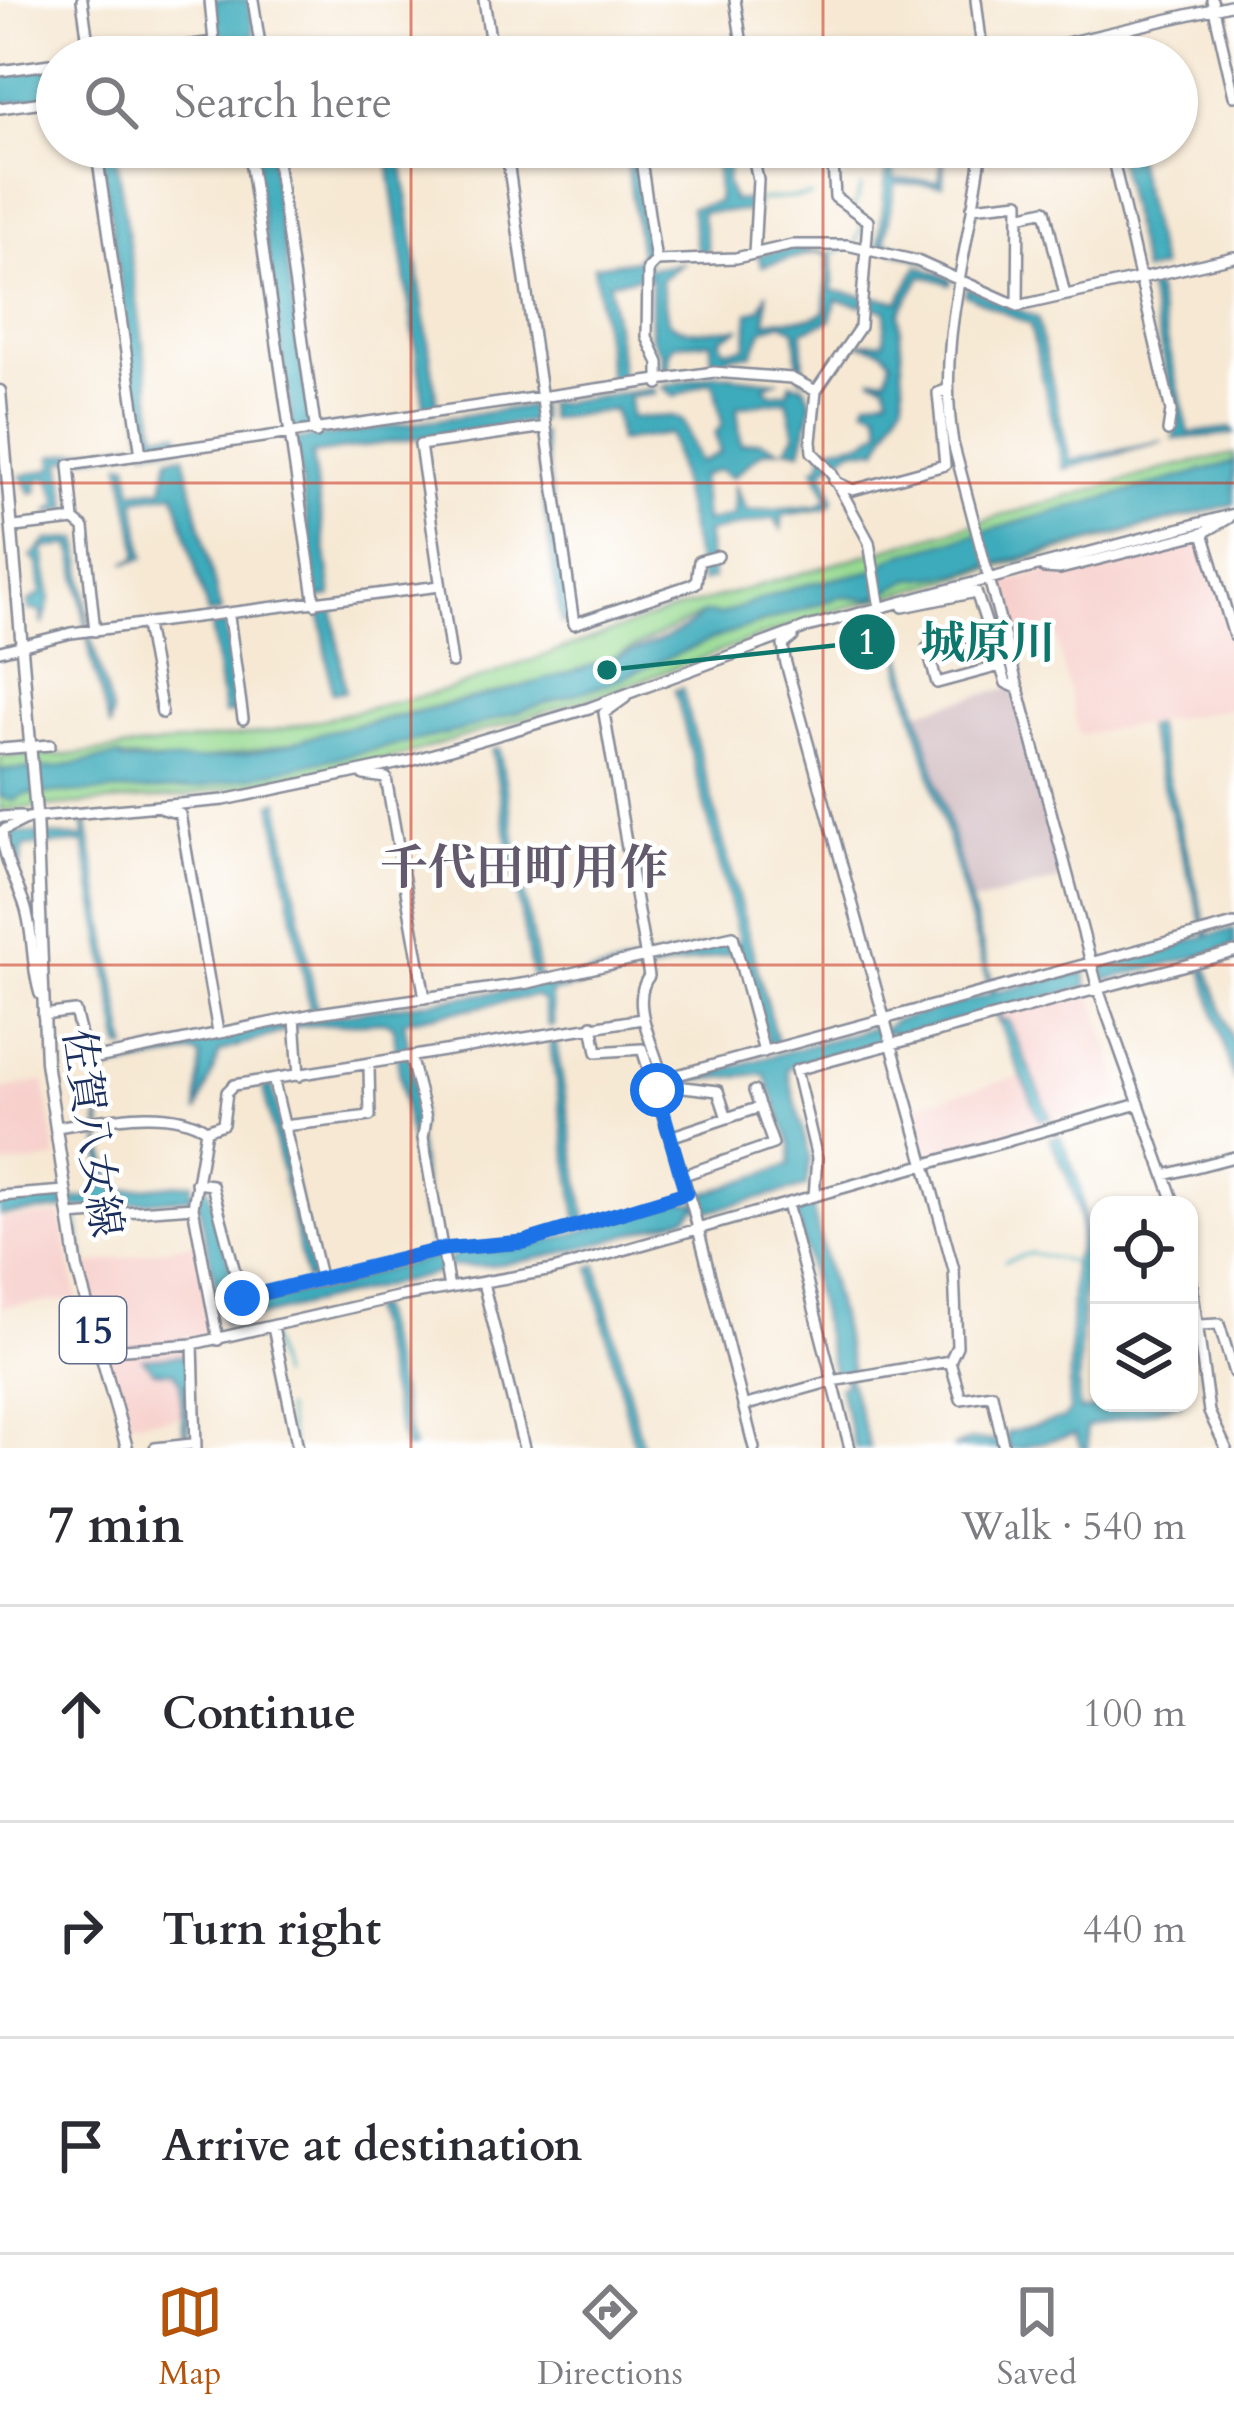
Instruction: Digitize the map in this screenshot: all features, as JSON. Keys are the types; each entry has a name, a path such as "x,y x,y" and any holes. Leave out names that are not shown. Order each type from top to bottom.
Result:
{"main road":[{"name":"佐賀八女線","path":"0,391 15,527 38,848 43,1015 56,1126 98,1351 127,1448"}],"street":[{"path":"82,0 87,36"},
{"path":"210,0 213,36"},
{"path":"253,0 259,36"},
{"path":"484,0 490,36"},
{"path":"738,0 742,36"},
{"path":"976,0 980,36"},
{"path":"1213,4 1234,96"},
{"path":"1098,36 1213,4 1234,4"},
{"path":"0,70 36,66"},
{"path":"0,108 36,103"},
{"path":"99,168 141,455"},
{"path":"252,168 303,435"},
{"path":"276,168 315,604"},
{"path":"509,168 574,625 696,583 709,558"},
{"path":"641,168 650,269 647,337 659,363 659,384"},
{"path":"754,254 756,168"},
{"path":"833,168 835,197 868,221 868,248 853,344 816,391 811,441 869,542 886,607"},
{"path":"979,168 947,336 946,390 972,512 1090,962 1171,1196"},
{"path":"1116,168 1147,277 1171,411 1168,431"},
{"path":"972,207 1017,200 1018,306"},
{"path":"1019,216 1045,210 1065,295"},
{"path":"650,269 792,245 868,248 958,278 1018,306 1234,257"},
{"path":"452,663 420,446 718,372 791,378 816,391"},
{"path":"834,481 853,490 945,465 938,393 946,390"},
{"path":"90,631 88,549 84,528 74,520 68,465 303,435 544,413"},
{"path":"1038,568 1060,569 1203,533 1234,515"},
{"path":"0,817 224,800 481,742 807,627 1234,515"},
{"path":"15,527 74,520"},
{"path":"1203,533 1234,636"},
{"path":"0,651 21,642 90,631 230,617 440,586"},
{"path":"886,607 976,592 1006,683 1019,689"},
{"path":"230,617 244,718"},
{"path":"146,625 162,713"},
{"path":"807,627 783,645 785,661 954,1270 957,1346 950,1361 961,1399 992,1394 1003,1445"},
{"path":"989,632 927,648 937,683 1000,666"},
{"path":"634,691 604,713 647,962 642,1019 754,1448"},
{"path":"0,749 50,745"},
{"path":"358,772 386,778 425,998"},
{"path":"154,805 180,814 218,1032"},
{"path":"36,816 7,824 1,847 9,878 24,902 42,999"},
{"path":"814,1196 817,1158 796,1070 992,989 1234,924"},
{"path":"43,1015 75,1011 88,1060 218,1032 296,1023 647,962 733,937 764,1052"},
{"path":"658,1083 764,1052 998,1016 1234,952"},
{"path":"206,1130 223,1124 229,1088 642,1019"},
{"path":"296,1023 299,1076"},
{"path":"592,1025 597,1052 640,1046 658,1083"},
{"path":"406,1061 426,1118 424,1138 449,1288"},
{"path":"283,1126 370,1116 369,1066"},
{"path":"274,1082 321,1281"},
{"path":"658,1083 718,1091 727,1118"},
{"path":"681,1176 773,1144 754,1091"},
{"path":"98,1351 218,1340 449,1288 553,1270 1138,1105"},
{"path":"670,1137 760,1107"},
{"path":"56,1126 190,1120 206,1130"},
{"path":"206,1130 194,1195 218,1340"},
{"path":"1165,1175 1234,1157"},
{"path":"0,1196 67,1204 194,1195 212,1185 242,1298 524,1242 690,1202"},
{"path":"788,1204 842,1379 850,1448"},
{"path":"483,1283 524,1448"},
{"path":"1196,1304 1209,1412 1226,1448"},
{"path":"1199,1325 1219,1324 1234,1373"},
{"path":"273,1327 298,1448"},
{"path":"155,1448 194,1446 193,1344"},
{"path":"743,1406 842,1379 950,1361"}],"shaded area":[{"path":"1197,530 1234,642 1234,708 1079,735 1056,634 1015,643 1001,584"},
{"path":"1012,687 1062,879 969,904 916,712"},
{"path":"1088,980 1124,1098 925,1156 911,1107 1025,1075 993,1004"},
{"path":"44,1081 56,1159 0,1166 0,1090"},
{"path":"60,1215 77,1299 0,1307 0,1219"},
{"path":"197,1242 214,1331 185,1337 184,1417 125,1422 84,1266"}],"green space":[{"path":"1234,454 1234,464 876,570 792,588 720,615 704,613 608,660 527,686 295,743 183,763 112,757 55,768 0,770 0,757 69,755 269,732 451,689 667,612 1175,466"},
{"path":"1234,504 826,613 609,692 401,756 187,796 0,810 0,792 190,783 712,639 917,572"}],"water":[{"path":"214,0 249,0 254,36 218,36"},
{"path":"36,69 36,99 0,104 0,74"},
{"path":"103,168 118,168 156,433 179,432 181,446 145,449"},
{"path":"255,168 273,168 311,429 293,431"},
{"path":"389,168 403,168 438,410 425,412"},
{"path":"628,168 637,168 649,257 644,269 682,263 661,280 668,321 693,330 741,328 720,339 725,350 746,347 749,313 761,308 767,292 766,322 825,311 828,255 816,252 762,266 758,256 762,254 792,248 832,253 833,291 899,301 918,266 951,279 950,284 922,275 899,313 904,399 878,449 853,449 823,469 834,499 828,508 783,515 781,529 774,518 706,533 713,579 701,582 670,434 619,441 614,410 549,419 546,404 654,389 655,394 629,397 631,418 673,416 683,421 699,462 720,453 715,434 722,424 714,385 709,382 674,397 662,387 716,374 776,381 765,387 770,394 787,392 791,383 805,386 812,404 801,451 786,448 795,435 787,400 737,407 741,444 759,441 780,449 762,452 732,478 719,470 701,476 705,522 734,515 734,484 747,511 820,505 828,497 814,468 820,465 825,448 865,441 882,428 878,411 865,406 867,400 889,395 886,383 871,378 887,377 891,360 883,350 857,343 884,342 886,310 836,300 831,320 802,331 804,379 799,376 795,330 782,323 763,329 752,354 729,356 719,368 712,365 711,342 676,344 669,352 669,378 663,376 662,355 651,337 651,276 609,282 623,384 611,386 594,266 636,260 640,253"},
{"path":"717,168 728,168 726,182 733,201 756,199 756,211 701,212 708,250 698,256 691,208 718,202"},
{"path":"887,168 894,168 894,179 939,181 943,168 943,185 895,183 885,242 932,255 928,262 879,247"},
{"path":"1120,168 1138,168 1161,268 1143,272"},
{"path":"1153,280 1189,433 1231,428 1234,434 1174,439 1176,411 1146,281"},
{"path":"968,287 1037,318 1070,461 1164,441 1064,469 1030,325 965,294"},
{"path":"538,405 541,420 312,454 332,596 318,598 295,440"},
{"path":"542,433 570,622 561,623 534,434"},
{"path":"134,442 135,450 61,461 68,508 47,513 59,503 49,477 38,480 37,491 31,493 21,476 53,468 52,456"},
{"path":"184,455 221,612 208,614 175,493 135,499 144,558 125,563 137,558 138,552 121,463 128,463 133,491 163,488 169,457"},
{"path":"1234,462 1234,504 954,575 911,579 871,599 840,597 712,639 610,683 459,731 194,789 24,794 13,801 0,796 0,770 55,768 119,756 123,761 174,761 251,753 526,685 638,649 679,631 703,613 720,615 792,588 876,570 893,557"},
{"path":"79,539 89,631 112,712 110,728 91,658 72,545 44,548 50,599 43,625 40,611 29,610 28,603 41,593 38,563 31,557 48,540"},
{"path":"333,608 345,691 332,693 320,610"},
{"path":"225,623 238,712 224,714 211,625"},
{"path":"902,652 995,992 1085,972 1087,987 998,1010 1002,1021 1008,1020 1051,1118 1040,1120 994,1011 897,1037 892,1032 882,1035 882,1042 787,1068 810,1158 806,1187 704,1212 697,1206 687,1217 565,1252 504,1264 443,1266 439,1273 224,1325 197,1197 0,1215 0,1201 85,1198 103,1189 95,1063 301,1020 537,986 729,941 740,943 675,690 682,688 777,1042 768,1044 740,946 732,953 550,993 554,1026 548,1026 543,1001 535,996 404,1021 420,1113 417,1138 433,1248 417,1179 394,1027 387,1022 300,1026 220,1052 197,1113 201,1057 193,1053 110,1070 99,1083 102,1142 114,1191 192,1183 190,1192 197,1193 199,1187 208,1187 241,1306 434,1257 450,1261 455,1254 524,1248 682,1201 696,1204 698,1196 790,1165 791,1146 765,1074 682,1081 878,1026 881,1031 894,1021 991,994 901,669"},
{"path":"1154,725 1209,935 1234,929 1234,947 1203,956 1234,1045 1234,1082 1199,956 1106,980 1102,965 1206,936 1146,727"},
{"path":"499,748 539,975 532,976 492,750"},
{"path":"279,801 317,1009 310,1010 272,803"},
{"path":"83,819 127,1048 121,1048 84,843 24,846 17,885 10,860 13,832 84,838"},
{"path":"555,1037 586,1220 578,1223 549,1038"},
{"path":"272,1086 315,1277 306,1280 263,1087"},
{"path":"1060,1136 1084,1212 1079,1411 1147,1412 1086,1427 1088,1448 1081,1448 1075,1434 1019,1448 952,1448 970,1440 1007,1441 1007,1433 1064,1418 1069,1410 1073,1262 1081,1231 1070,1183 1050,1138"},
{"path":"812,1205 852,1369 847,1372 870,1448 855,1448 839,1387 845,1384 844,1373 834,1373 795,1209"},
{"path":"597,1265 643,1448 635,1448 590,1267"},
{"path":"377,1307 413,1448 404,1448 369,1309"},
{"path":"188,1355 188,1438 184,1438 180,1381 174,1372 153,1371 143,1359"}],"waterway":[{"path":"854,207 861,187"},
{"path":"762,200 811,196"},
{"path":"856,242 863,224"},
{"path":"832,253 848,248"},
{"path":"77,1219 85,1264"},
{"path":"1005,1261 1031,1253 1073,1262"},
{"path":"269,1335 279,1376"},
{"path":"285,1409 293,1448"}],"place":[{"name":"城原川","path":"607,670"}],"district":[{"name":"千代田町用作","path":"524,868"}],"route":[{"path":"242,1298 443,1249 524,1242 686,1193 657,1090"}]}
